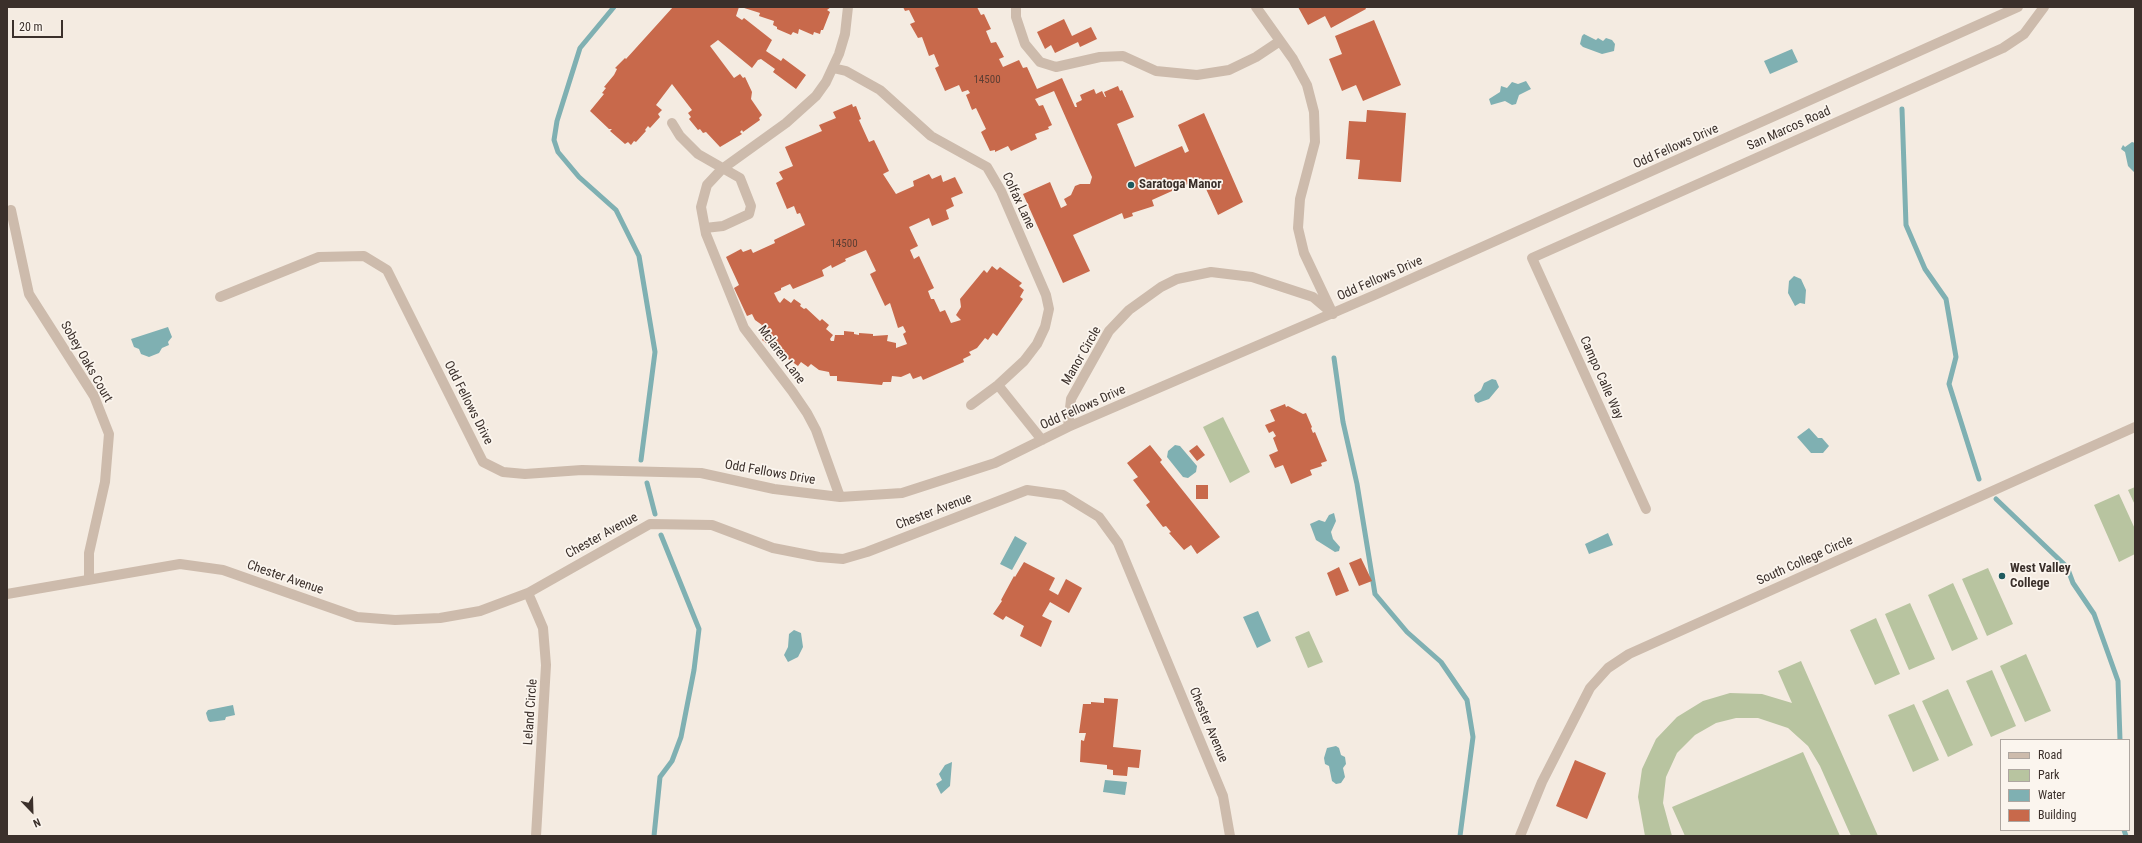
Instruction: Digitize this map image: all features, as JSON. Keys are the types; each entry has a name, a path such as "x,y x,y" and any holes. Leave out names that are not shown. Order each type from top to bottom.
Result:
{"street":[{"name":"Mclaren Lane","path":"840,497 816,430 792,391 744,328 717,264 705,228 701,207 707,185 722,169 786,123 816,96 833,68 845,34 848,7"},
{"path":"1016,7 1016,17 1025,44 1040,62 1056,67 1100,57 1123,56 1156,71 1197,75 1229,70 1256,57 1280,41"},
{"path":"1256,7 1293,59 1307,85 1314,112 1315,142 1300,199 1298,228 1304,253 1333,314"},
{"name":"Odd Fellows Drive","path":"220,297 319,257 364,256 387,270 483,462 503,472 525,474 582,470 701,473 774,489 840,497 902,493 995,462 1068,427 1333,314 2018,7"},
{"name":"San Marcos Road","path":"1532,258 2003,48 2024,34 2044,7"},
{"name":"Colfax Lane","path":"833,68 846,72 880,90 931,136 987,167 1001,191 1046,295 1049,309 1046,327 1037,344 1024,361 998,385 971,405"},
{"path":"672,123 680,136 698,154 740,178 751,206 749,214 723,226 705,228"},
{"name":"Sobey Oaks Court","path":"11,210 29,294 94,396 109,434 105,482 89,554 89,579"},
{"name":"Campo Calle Way","path":"1532,258 1646,509"},
{"name":"Manor Circle","path":"1068,427 1071,400 1109,331 1130,310 1161,287 1177,279 1211,272 1252,277 1314,297 1333,314"},
{"path":"998,385 1042,440"},
{"name":"South College Circle","path":"1520,836 1542,782 1590,688 1608,668 1629,654 2135,427"},
{"name":"Chester Avenue","path":"7,594 180,564 223,570 357,617 396,620 440,618 480,610 528,593 650,524 712,525 773,548 819,557 843,559 867,552 1027,490 1063,495 1099,517 1118,543 1223,796 1230,836"},
{"name":"Leland Circle","path":"528,593 543,628 546,665 536,836"}],"green space":[{"path":"1223,417 1250,472 1230,483 1203,427"},
{"path":"2135,487 2135,505 2128,490"},
{"path":"2119,494 2135,529 2135,554 2119,562 2094,505"},
{"path":"1988,568 2013,624 1987,636 1962,579"},
{"path":"1953,583 1978,639 1952,651 1928,595"},
{"path":"1910,603 1935,659 1909,670 1885,614"},
{"path":"1876,618 1900,674 1875,685 1850,630"},
{"path":"1309,631 1323,662 1308,668 1295,637"},
{"path":"2026,654 2051,711 2025,722 2000,666"},
{"path":"1801,661 1878,836 1851,836 1820,766 1808,746 1788,728 1758,718 1736,718 1716,723 1695,735 1677,753 1666,777 1663,803 1672,836 1645,836 1638,797 1642,769 1656,739 1677,717 1703,701 1730,693 1762,694 1792,703 1778,671"},
{"path":"1992,670 2016,726 1991,737 1966,681"},
{"path":"1948,689 1973,745 1948,757 1922,701"},
{"path":"1914,704 1939,760 1913,772 1888,715"},
{"path":"1803,752 1840,836 1685,836 1672,807"}],"water":[{"path":"1584,34 1596,40 1598,38 1603,41 1606,38 1612,40 1615,44 1614,51 1602,54 1583,47 1580,44"},
{"path":"1792,49 1798,62 1770,74 1764,61"},
{"path":"1526,81 1531,89 1519,95 1516,104 1512,105 1505,101 1491,105 1489,99 1500,92 1501,86 1507,88 1512,82 1518,84"},
{"path":"2132,142 2135,143 2135,173 2128,166 2125,152 2121,149 2123,145 2125,147"},
{"path":"1794,276 1801,279 1806,290 1805,304 1800,303 1795,306 1788,293 1789,281"},
{"path":"168,327 172,337 168,342 169,345 162,348 159,353 149,357 141,354 139,349 134,347 131,339"},
{"path":"1492,379 1496,380 1499,387 1489,399 1478,403 1475,401 1474,395 1481,390 1484,383"},
{"path":"1809,428 1818,438 1822,438 1829,446 1823,453 1811,453 1797,437"},
{"path":"1175,445 1180,446 1197,466 1196,472 1188,478 1183,477 1167,457 1168,451"},
{"path":"1334,513 1336,521 1331,532 1333,539 1340,547 1339,551 1335,552 1316,540 1310,524 1319,520 1325,522 1329,515"},
{"path":"1608,533 1613,545 1589,554 1585,544"},
{"path":"1015,536 1027,543 1012,570 1000,564"},
{"path":"1258,611 1271,641 1257,648 1243,617"},
{"path":"794,630 801,633 803,647 798,657 788,662 784,655 788,647 789,634"},
{"path":"233,705 235,715 226,717 225,720 210,722 208,720 206,713 208,710"},
{"path":"1336,746 1339,748 1341,755 1345,757 1346,764 1343,768 1345,777 1341,783 1336,784 1332,781 1329,766 1325,764 1324,758 1327,748"},
{"path":"952,762 950,786 941,794 936,784 942,780 939,774 945,765"},
{"path":"1105,780 1127,782 1125,795 1103,792"}],"building":[{"path":"673,7 739,7 736,16 742,20 744,18 772,40 766,51 781,61 783,58 806,75 796,89 773,72 775,69 761,59 758,60 752,68 718,40 710,46 734,78 740,74 743,78 745,77 752,92 751,99 762,115 759,118 760,120 743,132 742,130 740,132 742,134 720,147 706,132 703,133 700,129 698,130 689,119 691,117 688,113 692,110 672,84 656,105 662,110 658,114 660,117 650,128 648,126 645,130 646,131 636,142 634,141 631,145 628,142 625,144 610,131 612,129 609,129 590,111 604,94 602,93 606,88 604,87 614,75 617,69 615,68 625,58 626,59"},
{"path":"741,7 831,7 827,10 830,12 820,34 814,32 813,35 799,29 798,34 793,32 791,35 777,29 777,27 773,25 774,21 759,16 760,13"},
{"path":"903,7 977,7 981,15 984,14 991,29 986,31 991,43 996,42 1004,57 999,59 1003,67 1019,60 1023,68 1027,67 1037,89 1062,78 1075,107 1077,107 1076,103 1082,100 1080,95 1094,89 1096,94 1102,91 1106,97 1104,92 1118,86 1120,91 1122,90 1134,117 1117,124 1135,167 1182,146 1185,153 1189,151 1178,125 1204,113 1243,202 1218,215 1201,178 1152,200 1154,206 1132,213 1133,216 1124,219 1122,213 1073,235 1090,271 1063,283 1023,194 1050,182 1061,208 1067,205 1064,199 1071,195 1075,186 1080,184 1090,184 1092,177 1054,91 1035,99 1039,106 1043,105 1052,125 1048,127 1049,129 1035,134 1037,139 1011,151 1008,146 995,152 995,150 990,151 981,132 986,129 976,108 972,110 966,95 970,93 968,90 962,92 959,85 945,91 935,68 939,66 934,54 929,56 922,37 918,38 910,24 915,22 909,10 905,11"},
{"path":"1298,7 1365,7 1366,9 1331,28 1325,16 1308,25"},
{"path":"1064,19 1072,36 1091,27 1097,39 1080,47 1078,42 1055,53 1051,45 1045,49 1037,32"},
{"path":"1374,20 1401,85 1363,101 1356,85 1342,91 1329,59 1342,54 1335,36"},
{"path":"852,104 853,107 856,106 861,119 859,120 869,142 874,140 889,171 883,174 896,194 914,186 913,181 929,174 932,179 941,175 943,182 955,177 963,193 951,198 954,206 946,210 949,219 932,226 929,218 909,227 918,246 910,250 914,259 919,256 934,288 928,291 931,299 934,299 940,312 945,310 951,323 961,320 956,315 961,307 960,299 984,270 987,273 992,266 997,270 1000,267 1022,283 1019,286 1024,290 1020,297 1023,299 997,336 993,333 988,340 985,338 977,348 969,352 971,355 963,359 964,362 923,380 921,376 913,379 910,373 901,377 892,376 891,382 883,382 882,385 837,381 837,376 830,376 829,372 819,370 811,364 808,367 801,362 798,366 762,340 765,336 758,331 762,325 755,320 752,314 747,316 734,288 739,285 726,257 741,249 743,252 751,249 753,253 775,243 774,240 805,225 800,213 797,214 794,206 787,209 776,183 783,179 779,172 793,166 785,147 822,131 819,125 836,118 833,112","holes":["866,250 876,271 870,274 885,306 890,303 898,328 903,326 906,332 903,334 907,344 896,348 896,343 887,341 888,335 873,336 873,334 859,333 859,335 854,334 854,332 844,331 844,335 835,335 834,341 831,341 830,339 833,335 826,329 829,325 822,319 820,321 806,308 804,309 800,306 801,304 794,299 791,303 784,298 780,303 774,293 790,284 793,289 824,276 822,270 831,265 832,268 846,261 845,259"]},
{"path":"1367,110 1406,113 1401,182 1358,179 1360,160 1346,159 1349,121 1366,122"},
{"path":"1285,404 1286,407 1288,406 1303,414 1306,413 1313,433 1315,432 1327,461 1321,463 1322,466 1310,470 1312,475 1291,484 1283,465 1275,468 1269,455 1278,451 1273,438 1276,436 1273,431 1269,433 1265,425 1275,421 1270,410"},
{"path":"1150,445 1162,460 1160,462 1220,537 1197,554 1191,545 1184,550 1169,533 1171,532 1166,526 1163,527 1146,505 1150,502 1133,480 1138,477 1127,463"},
{"path":"1197,445 1205,455 1197,461 1189,451"},
{"path":"1196,485 1208,485 1208,499 1196,499"},
{"path":"1361,558 1372,581 1359,586 1349,563"},
{"path":"1024,562 1055,578 1049,590 1058,595 1066,579 1082,588 1069,613 1050,602 1042,616 1052,621 1041,647 1020,636 1024,626 1006,616 1003,620 993,614 1002,601 1001,600 1014,576 1015,577"},
{"path":"1339,567 1349,591 1336,596 1327,573"},
{"path":"1104,698 1118,699 1113,747 1141,750 1139,768 1128,767 1127,776 1113,775 1113,770 1107,769 1107,765 1080,762 1081,740 1084,741 1086,733 1079,733 1083,704 1091,704 1091,702 1104,703"},
{"path":"1575,760 1606,773 1587,819 1556,806"}],"waterway":[{"path":"614,7 580,48 557,121 554,140 558,152 579,177 616,210 639,256 655,352 641,460"},
{"path":"1902,109 1906,225 1925,269 1946,299 1956,357 1949,384 1979,479"},
{"path":"1334,358 1343,422 1357,484 1375,594 1407,632 1441,662 1467,700 1473,737 1460,836"},
{"path":"647,483 655,514"},
{"path":"1996,499 2067,567 2073,583 2094,614 2118,681 2120,739"},
{"path":"654,836 660,777 672,761 681,737 694,670 699,629 661,535"},
{"path":"2124,831 2126,836"}],"place":[{"name":"Saratoga Manor","path":"1131,185"},
{"name":"West Valley College","path":"2002,576"}]}
